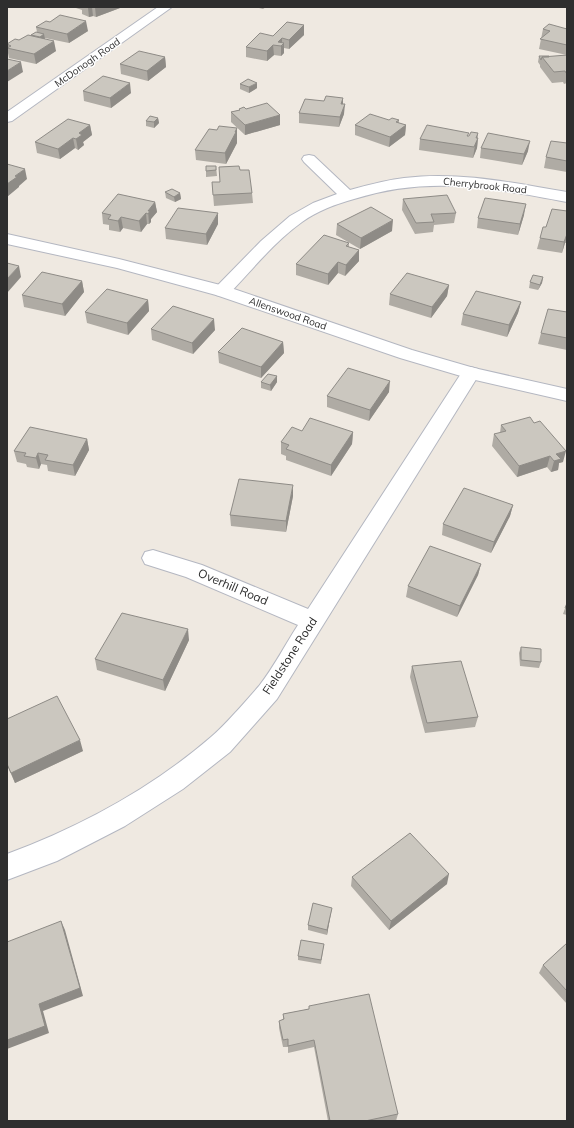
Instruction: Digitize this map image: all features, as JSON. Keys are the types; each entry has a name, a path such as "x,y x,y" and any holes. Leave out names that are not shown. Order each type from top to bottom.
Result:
{"street":[{"name":"McDonogh Road","path":"7,118 166,7"},
{"path":"309,160 347,195"},
{"name":"Cherrybrook Road","path":"222,291 280,232 298,218 320,205 347,195 403,182 435,180 465,181 567,197"},
{"name":"Allenswood Road","path":"7,239 119,264 222,291 406,354 472,373 567,395"},
{"name":"Fieldstone Road","path":"7,867 47,852 116,818 174,780 221,744 268,692 472,373"},
{"name":"Overhill Road","path":"153,558 194,571 313,621"}],"building":[{"path":"60,15 86,21 67,34 36,27 46,21 50,22"},
{"path":"287,22 304,25 289,40 282,38 278,42 284,43 281,46 273,45 267,51 246,47 260,33 273,36"},
{"path":"549,24 567,29 567,45 540,39 550,31 543,29"},
{"path":"36,32 44,34 40,37 31,35"},
{"path":"28,35 54,41 34,54 7,48 11,46 7,44 15,39 19,40"},
{"path":"139,51 165,57 147,71 120,64"},
{"path":"567,55 567,73 565,71 554,72 542,57"},
{"path":"539,56 549,57 542,57 541,60"},
{"path":"7,59 21,62 7,71"},
{"path":"103,76 130,83 110,98 83,91"},
{"path":"248,79 257,83 249,87 240,84"},
{"path":"326,96 343,98 341,104 345,104 340,117 299,113 305,99 324,101"},
{"path":"267,103 280,115 245,125 231,112 240,110 239,109 244,107 246,109"},
{"path":"370,114 389,120 392,118 399,120 396,122 406,125 390,137 355,125"},
{"path":"150,116 158,118 154,122 146,121"},
{"path":"68,119 90,125 79,133 82,135 76,139 73,138 58,149 35,142"},
{"path":"427,125 469,133 467,136 469,136 471,132 478,133 476,138 478,138 474,147 420,139"},
{"path":"219,126 237,128 225,153 195,150 209,129 217,130"},
{"path":"488,133 530,141 524,154 481,148"},
{"path":"551,141 567,143 567,161 546,157"},
{"path":"7,164 25,169 7,184"},
{"path":"206,166 216,166 216,170 206,171"},
{"path":"239,166 240,170 249,170 252,193 213,195 212,182 220,182 219,167"},
{"path":"172,189 180,193 174,197 165,192"},
{"path":"118,194 155,202 148,211 150,211 148,214 146,213 139,221 121,217 118,221 108,219 111,215 102,213"},
{"path":"447,195 456,213 431,214 434,222 416,223 403,199"},
{"path":"485,198 526,204 520,224 478,218"},
{"path":"371,207 393,220 361,238 337,224"},
{"path":"178,208 218,213 206,234 165,228"},
{"path":"552,209 567,211 567,234 564,242 540,238 543,227 546,227"},
{"path":"324,235 349,243 346,246 359,250 346,265 338,262 328,274 296,264"},
{"path":"7,263 19,266 7,279"},
{"path":"42,272 82,281 62,304 22,295"},
{"path":"407,273 449,285 432,307 390,294"},
{"path":"533,275 543,277 540,285 530,282"},
{"path":"107,289 148,300 127,323 85,312"},
{"path":"476,291 521,302 509,325 463,314"},
{"path":"173,306 214,319 192,343 151,329"},
{"path":"548,309 567,312 567,338 541,333"},
{"path":"242,328 283,342 261,367 218,352"},
{"path":"348,368 390,381 370,410 327,396"},
{"path":"268,374 277,376 270,385 261,382"},
{"path":"530,417 534,423 540,421 566,451 556,454 561,459 554,461 550,456 519,466 494,434 506,431 501,425"},
{"path":"310,418 353,432 331,465 286,449 289,445 281,442 292,427 302,431"},
{"path":"30,427 87,439 73,465 45,460 48,455 38,453 36,458 24,456 26,453 14,451"},
{"path":"239,479 293,485 286,521 230,515"},
{"path":"464,488 513,505 494,542 443,524"},
{"path":"430,546 481,564 460,606 408,586"},
{"path":"122,613 188,629 163,680 95,659"},
{"path":"521,647 541,649 541,662 521,660"},
{"path":"461,661 478,717 427,723 412,666"},
{"path":"57,696 80,740 11,773 7,764 7,719"},
{"path":"410,833 449,874 391,921 352,877"},
{"path":"313,903 332,908 327,930 308,925"},
{"path":"61,921 80,988 39,1004 45,1026 7,1040 7,942"},
{"path":"301,940 324,944 321,960 298,956"},
{"path":"567,943 567,991 543,965"},
{"path":"369,994 398,1114 365,1121 330,1121 314,1040 288,1046 288,1039 283,1040 279,1021 284,1019 283,1014 309,1009 309,1006"}]}
